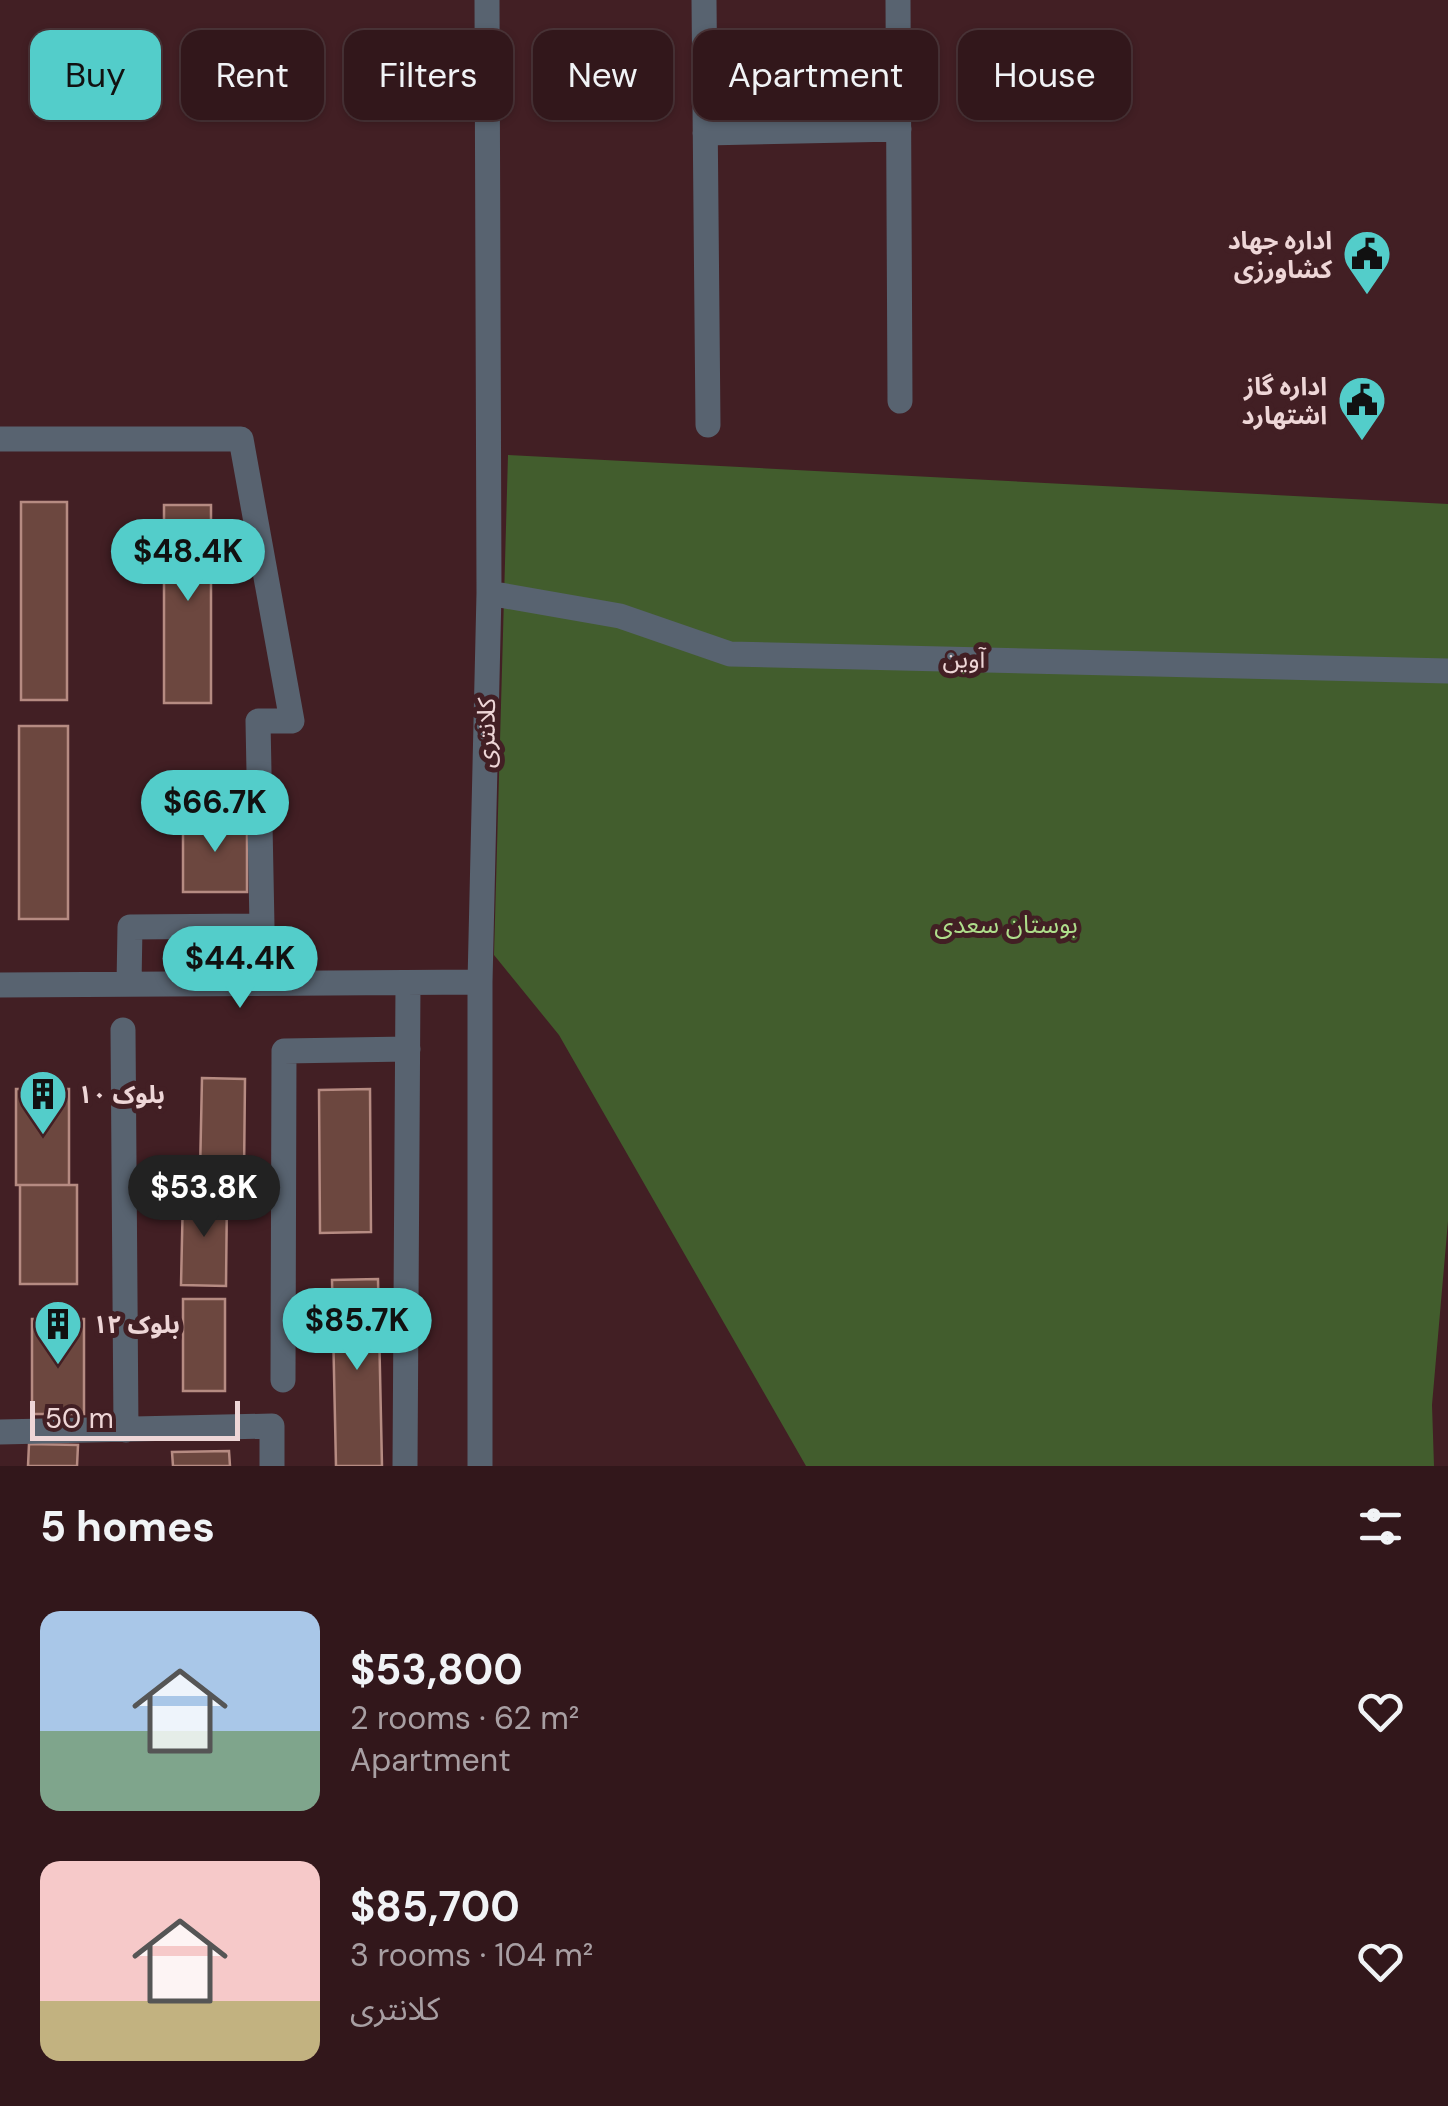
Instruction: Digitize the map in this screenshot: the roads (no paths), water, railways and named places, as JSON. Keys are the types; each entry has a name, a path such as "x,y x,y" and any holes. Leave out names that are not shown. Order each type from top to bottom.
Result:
{"street":[{"name":"کلانتری","path":"480,1466 480,982 489,593 487,0"},
{"path":"704,0 708,426"},
{"path":"898,0 900,401"},
{"path":"705,132 899,129"},
{"path":"0,439 240,439 292,721 258,721 262,926 130,927 129,984"},
{"name":"آوین","path":"489,593 620,616 730,654 1448,671"},
{"path":"405,1466 408,982"},
{"path":"0,986 480,982"},
{"path":"122,1030 126,1430"},
{"path":"282,1380 284,1051 408,1049"},
{"path":"0,1432 272,1426 272,1466"}],"place":[{"name":"اداره جهاد کشاورزی","path":"1367,296"},
{"name":"اداره گاز اشتهارد","path":"1362,442"},
{"name":"بلوک ۱۰","path":"43,1136"},
{"name":"بلوک ۱۲","path":"58,1366"}],"park label":[{"name":"بوستان سعدی","path":"1006,924"}]}
